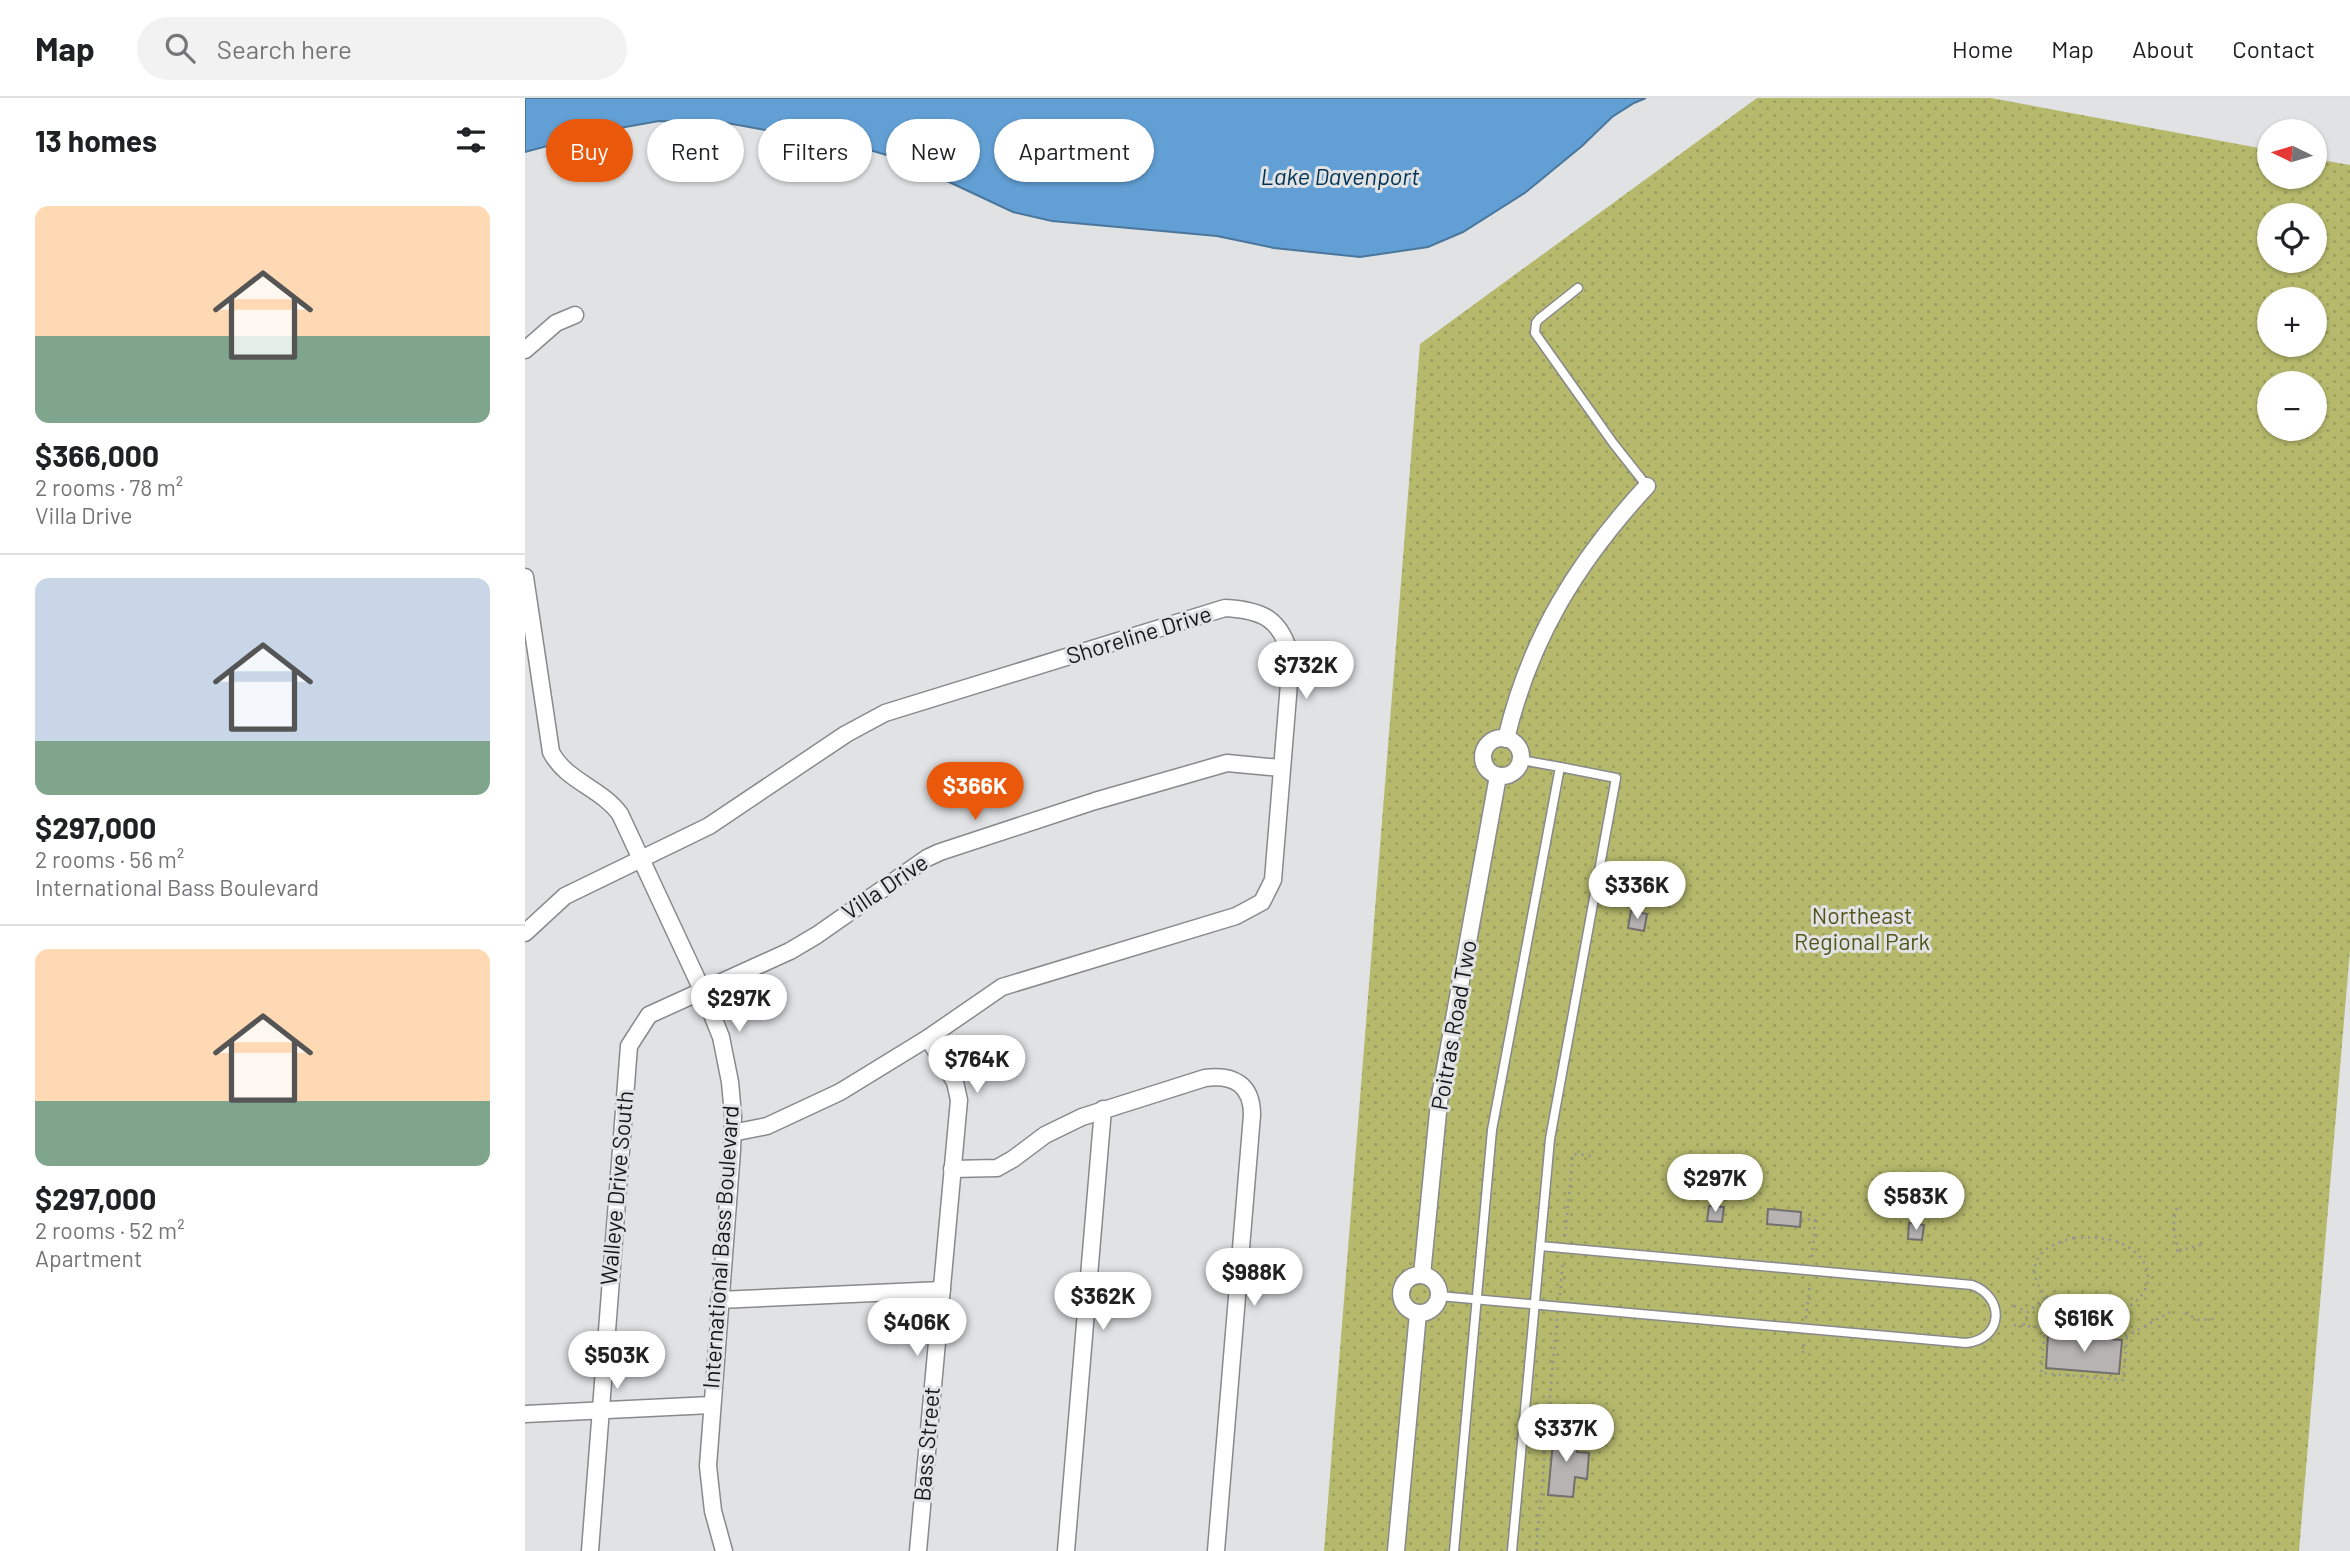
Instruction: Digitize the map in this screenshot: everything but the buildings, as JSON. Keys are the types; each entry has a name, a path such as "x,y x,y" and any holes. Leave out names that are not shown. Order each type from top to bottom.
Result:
{"street":[{"path":"525,350 556,323 575,315"},
{"path":"1506,738 1521,681 1562,596 1594,547 1647,486"},
{"name":"International Bass Boulevard","path":"525,577 551,751 567,772 604,796 615,807 703,992 728,1067 732,1133 711,1405 709,1481 716,1526 724,1551"},
{"name":"Shoreline Drive","path":"525,933 565,896 709,826 846,734 885,713 1225,608 1250,609 1272,621 1287,642 1291,659 1273,880 1262,902 1236,916 1002,987 929,1038 840,1092 767,1126 732,1133"},
{"path":"1506,738 1516,744 1521,761 1519,767 1509,775 1498,776 1486,767 1484,754 1494,740 1506,738"},
{"name":"Villa Drive","path":"703,992 790,951 927,858 940,852 1095,801 1227,763 1281,768"},
{"name":"Poitras Road Two","path":"1422,1275 1439,1102 1498,776"},
{"name":"Walleye Drive South","path":"590,1551 629,1046 649,1015 703,992"},
{"name":"Bass Street","path":"918,1551 958,1114 958,1089 929,1038"},
{"path":"952,1169 997,1168 1045,1135 1103,1109 1205,1078 1223,1077 1239,1083 1250,1096 1252,1115 1216,1551"},
{"path":"1066,1551 1103,1109"},
{"path":"1422,1275 1437,1285 1439,1296 1433,1308 1428,1312 1418,1313 1404,1305 1401,1293 1406,1282 1422,1275"},
{"path":"719,1300 942,1290"},
{"path":"1396,1551 1418,1313"},
{"path":"525,1414 711,1405"}],"lane":[{"path":"1578,288 1539,319 1535,333 1647,486"},
{"path":"1512,1551 1550,1139 1616,778 1521,761"},
{"path":"1454,1551 1492,1130 1560,767"},
{"path":"1439,1296 1966,1343 1987,1336 1992,1330 1996,1313 1991,1297 1972,1285 1540,1246"}],"path":[{"path":"1536,1551 1573,1154 1595,1156"},
{"path":"2177,1208 2173,1226 2177,1254 2203,1244"},
{"path":"2074,1238 2105,1238 2131,1248 2138,1255 2147,1273 2149,1283 2145,1292 2133,1305 2116,1312 2078,1314 2061,1308 2037,1286 2034,1271 2042,1255 2057,1243 2074,1238"},
{"path":"2024,1326 2028,1312 2046,1297"},
{"path":"2014,1306 2028,1312"},
{"path":"2014,1325 2127,1336 2172,1311"},
{"path":"2185,1313 2199,1320 2218,1319"},
{"path":"2076,1331 2078,1314"},
{"path":"2094,1333 2096,1315"},
{"path":"2045,1328 2042,1373 2123,1380 2127,1336"}],"green space":[{"name":"Northeast Regional Park","path":"1757,98 1991,98 2257,148 2257,189 2327,189 2327,161 2350,165 2350,950 2299,1551 1324,1551 1420,344"}],"water":[{"name":"Lake Davenport","path":"525,98 1646,98 1612,117 1582,146 1526,192 1463,232 1428,247 1360,257 1274,248 1217,236 1052,221 1013,212 949,182 980,182 980,119 886,119 886,155 872,151 872,119 758,119 758,129 744,126 744,119 647,119 647,123 633,126 633,119 546,119 546,146 525,152"}]}
